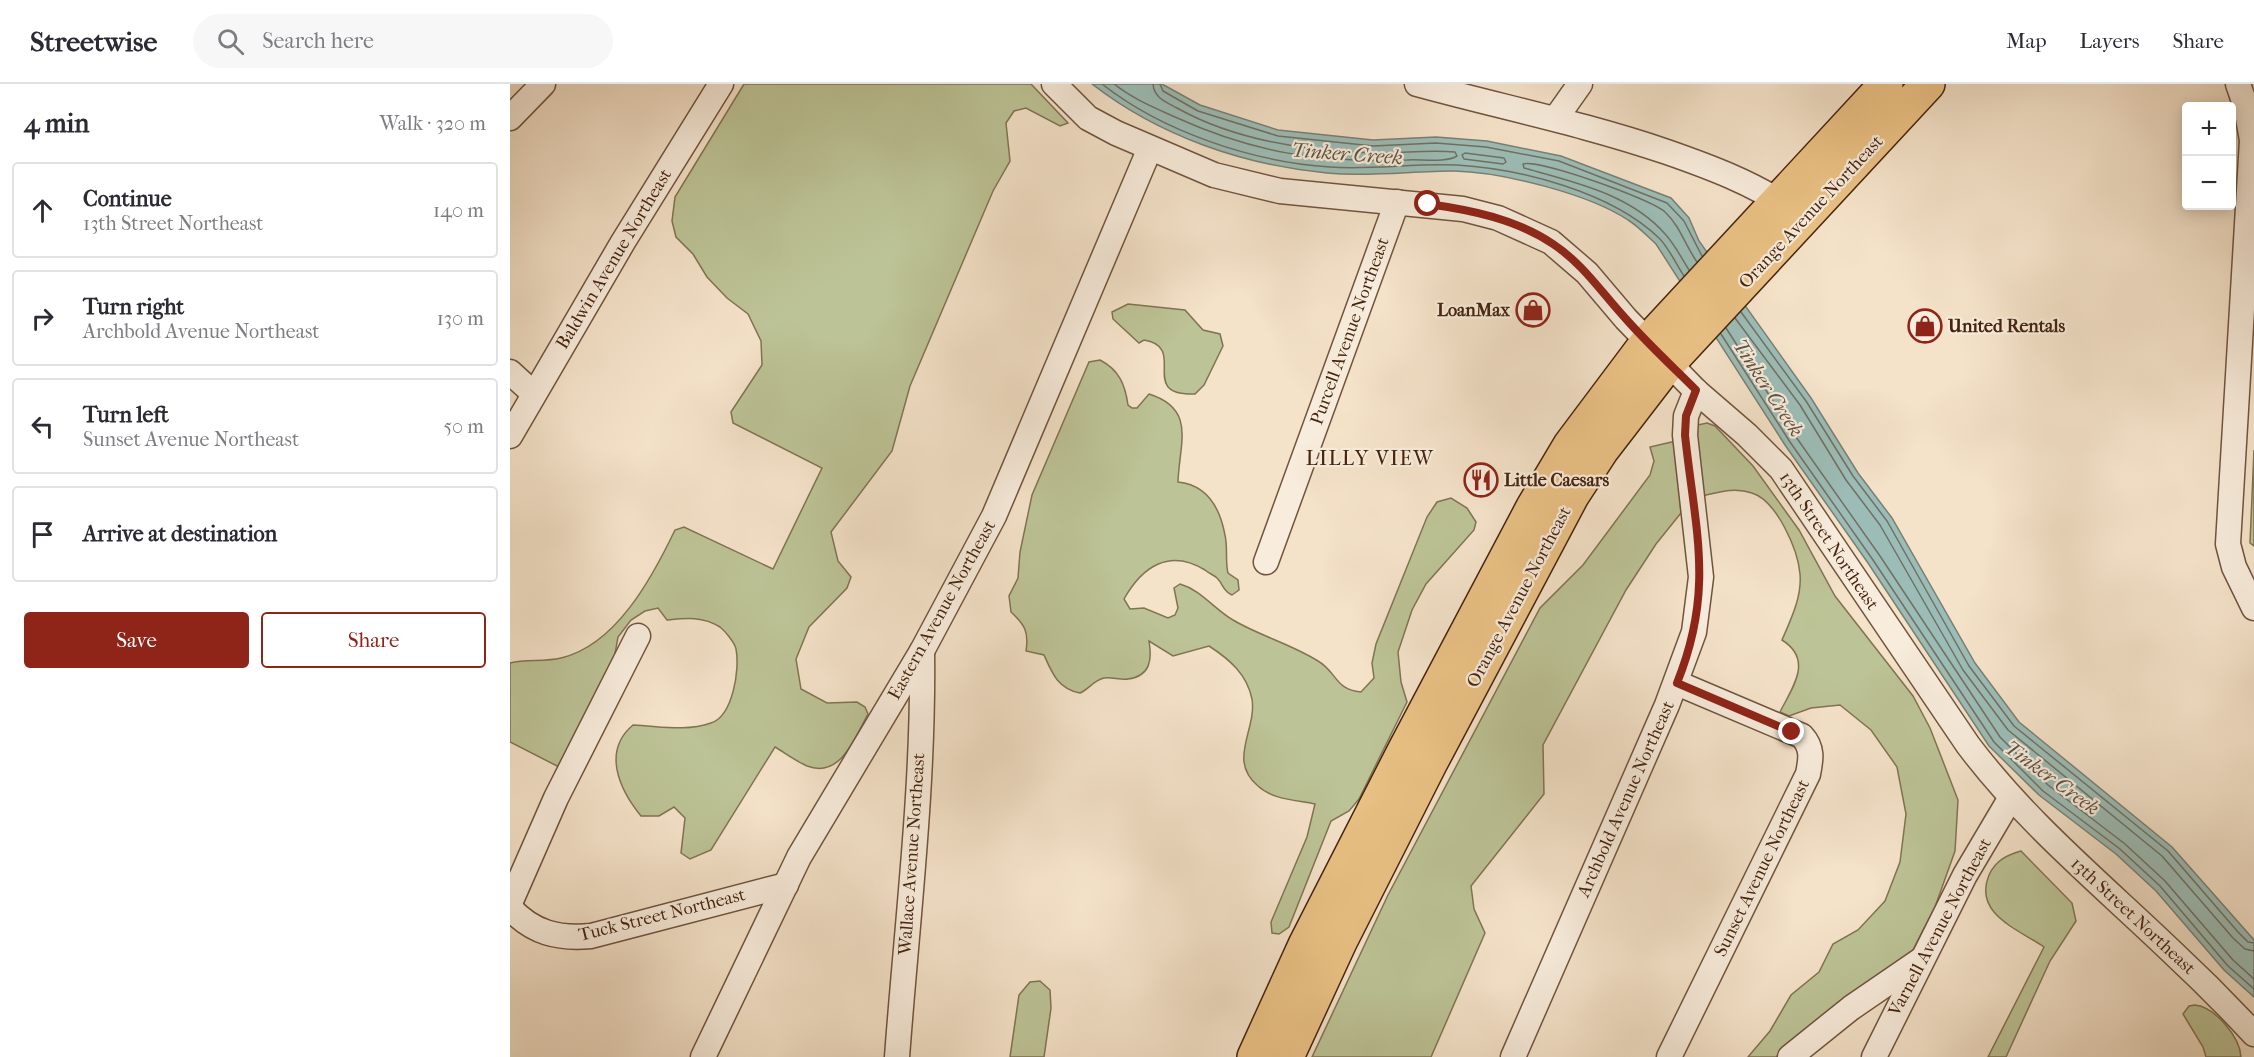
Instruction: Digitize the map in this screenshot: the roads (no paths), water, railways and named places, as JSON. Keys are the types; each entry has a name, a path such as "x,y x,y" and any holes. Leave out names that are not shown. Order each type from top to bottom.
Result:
{"highway":[{"name":"Orange Avenue Northeast","path":"1287,1057 1340,942 1572,496 1669,349 1746,259 1778,200 1886,84"},
{"name":"Orange Avenue Northeast","path":"1254,1057 1333,889 1533,507 1588,417 1669,349 1673,315 1746,259 1805,219 1928,84"}],"street":[{"path":"510,117 543,84"},
{"name":"Baldwin Avenue Northeast","path":"510,436 533,393 721,84"},
{"name":"13th Street Northeast","path":"1054,84 1088,118 1214,175 1280,191 1472,211 1498,218 1551,242 1669,349 1696,390 1747,435 1791,483 1968,745 2010,798 2178,957 2254,1034"},
{"path":"1417,84 1498,106 1556,118 1709,167 1778,200 1805,219"},
{"path":"1556,118 1580,84"},
{"path":"2238,84 2252,123 2252,140 2228,544 2234,567 2254,608"},
{"name":"Eastern Avenue Northeast","path":"703,1057 805,847 922,651 994,516 1150,148"},
{"name":"Purcell Avenue Northeast","path":"1266,562 1397,202"},
{"path":"510,372 533,393"},
{"name":"Archbold Avenue Northeast","path":"1513,1057 1677,683 1694,632 1701,577 1685,435 1686,416 1696,390"},
{"path":"510,903 556,798 638,636"},
{"name":"Wallace Avenue Northeast","path":"897,1057 918,780 922,651"},
{"name":"Sunset Avenue Northeast","path":"1669,1057 1808,774 1811,759 1810,748 1802,736 1677,683"},
{"name":"Varnell Avenue Northeast","path":"1874,1057 1965,874 2010,798"},
{"name":"Tuck Street Northeast","path":"510,908 526,923 542,932 572,938 591,936 786,885"},
{"path":"1790,1057 1851,1008 1924,958"}],"water":[{"name":"Tinker Creek","path":"1092,84 1162,84 1200,105 1278,130 1373,140 1436,137 1487,141 1561,156 1671,198 1689,218 1699,241 1811,398 1858,473 1892,518 1975,663 2019,722 2172,847 2254,940 2254,997 2224,970 2156,891 2116,854 2039,795 1989,746 1868,563 1785,445 1656,244 1635,225 1611,210 1568,193 1496,175 1454,171 1327,173 1264,163 1233,155 1203,145 1145,119"}],"place":[{"name":"LoanMax","path":"1533,310"},
{"name":"United Rentals","path":"1925,326"},
{"name":"Little Caesars","path":"1481,480"}],"district":[{"name":"LILLY VIEW","path":"1370,458"}]}
